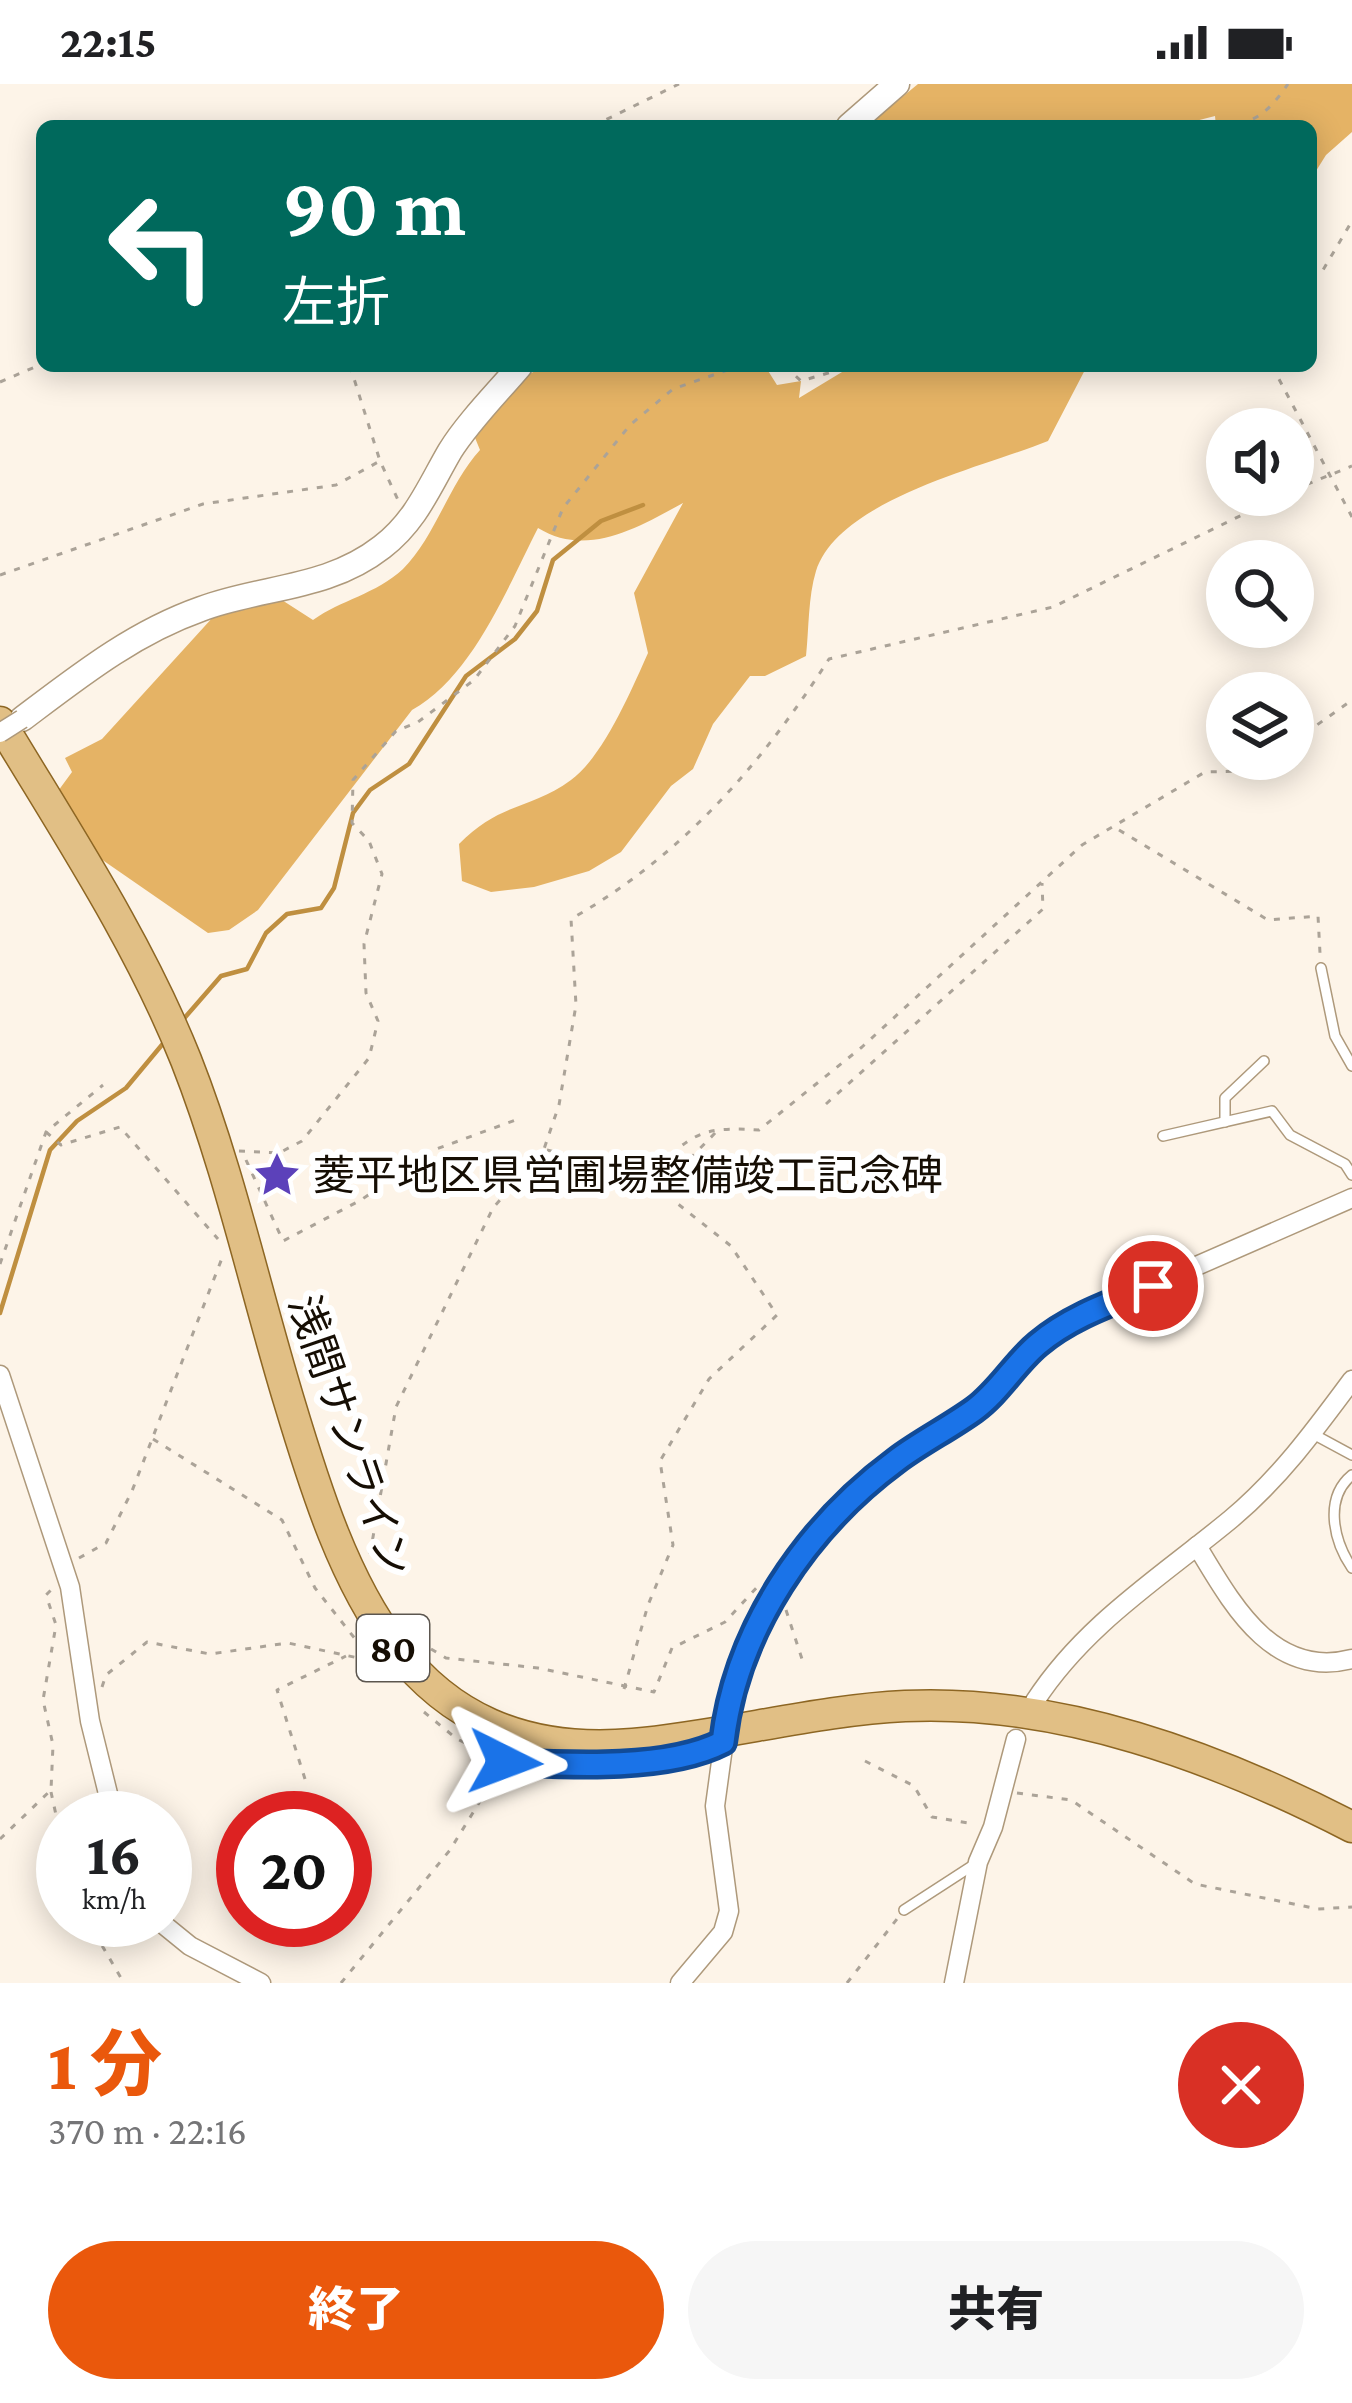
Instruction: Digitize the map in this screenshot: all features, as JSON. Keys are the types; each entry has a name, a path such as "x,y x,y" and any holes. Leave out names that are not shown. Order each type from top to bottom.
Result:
{"main road":[{"name":"浅間サンライン","path":"7,724 143,964 228,1150 335,1544 381,1653 461,1707 551,1741 598,1747 723,1739 903,1706 1016,1713 1144,1739 1352,1827"}],"street":[{"path":"856,120 897,84"},
{"path":"7,724 116,649 206,607 299,588 378,550 409,524 451,449 515,372"},
{"path":"680,1983 723,1932 729,1912 715,1806 732,1681 782,1581 836,1514 895,1461 978,1407 1038,1344 1073,1320 1352,1198"},
{"path":"0,1375 65,1571 107,1791"},
{"path":"1035,1701 1081,1640 1288,1465 1352,1380"},
{"path":"1197,1546 1245,1625 1282,1649 1329,1664 1351,1654"},
{"path":"954,1983 978,1862 993,1827 1016,1739"},
{"path":"192,1947 261,1983"}],"lane":[{"path":"1321,968 1335,1036 1352,1066"},
{"path":"1225,1122 1225,1098 1264,1061"},
{"path":"1163,1136 1272,1112 1290,1135 1351,1171"},
{"path":"1313,1433 1352,1455"},
{"path":"1352,1474 1338,1486 1334,1508 1340,1549 1352,1568"},
{"path":"505,1762 637,1760 703,1752 723,1739"},
{"path":"904,1910 978,1862"}],"path":[{"path":"605,120 679,84"},
{"path":"1255,120 1268,112 1288,84"},
{"path":"1317,274 1352,221"},
{"path":"0,382 36,367"},
{"path":"352,372 380,461 409,524"},
{"path":"228,1150 280,1153 302,1141 369,1058 378,1021 366,993 364,944 382,874 369,841 352,823 353,781 396,731 474,680 515,626 563,508 630,424 673,389 722,372"},
{"path":"791,372 801,381 832,372"},
{"path":"1275,372 1352,517"},
{"path":"0,575 203,504 336,485 380,461"},
{"path":"1314,478 1352,466"},
{"path":"370,1555 396,1407 494,1208 544,1149 559,1105 576,1005 571,919 634,882 746,778 829,659 1053,607 1240,516"},
{"path":"1314,727 1352,700"},
{"path":"544,1149 650,1174 692,1134 720,1127 759,1130 862,1047 1082,845 1118,829 1206,772"},
{"path":"1118,829 1268,920 1318,916 1321,968"},
{"path":"826,1104 1043,909 1042,881"},
{"path":"0,1264 46,1132 103,1085"},
{"path":"228,1150 283,1240 361,1201 430,1151 521,1118"},
{"path":"0,1839 51,1790 53,1745 43,1700 56,1625 46,1595 65,1571 106,1543 225,1251 210,1224 120,1127 61,1145 46,1132"},
{"path":"625,1689 648,1605 673,1545 660,1461 709,1379 777,1315 730,1246 678,1204 672,1177 720,1127"},
{"path":"152,1438 282,1520 315,1588 381,1653"},
{"path":"427,1648 446,1658 538,1668 654,1692 672,1648 725,1622 746,1596 778,1570 802,1659"},
{"path":"90,1721 106,1676 147,1642 210,1654 288,1642 348,1655 381,1653"},
{"path":"305,1778 277,1690 348,1655"},
{"path":"341,1983 451,1850 505,1762 457,1738 423,1711"},
{"path":"865,1761 914,1786 932,1817 993,1827"},
{"path":"1001,1791 1071,1800 1195,1884 1318,1909 1352,1907"},
{"path":"847,1983 904,1910"},
{"path":"103,1947 124,1983"}],"shaded area":[{"path":"918,84 1352,84 1352,132 1317,169 1317,120 1215,120 1215,116 1199,120 874,120"},
{"path":"533,372 769,372 777,385 801,381 799,398 842,372 1084,372 1048,441 883,505 830,546 813,581 806,656 765,676 750,676 713,724 693,769 671,786 621,852 589,871 534,887 491,892 462,881 459,844 488,820 571,780 594,756 648,653 634,593 683,503 630,530 593,540 556,537 538,528 501,603 453,676 412,710 258,910 229,930 208,933 75,841 50,802 72,772 65,758 102,739 214,616 271,593 313,620 403,569 480,450 471,428 498,390"}],"waterway":[{"path":"181,1022 221,976 247,969 266,933 287,914 321,908 334,888 353,813 370,790 409,764 466,676 515,639 537,611 553,560 601,521 643,505"},
{"path":"0,1313 50,1150 77,1121 126,1088 166,1040"}],"place":[{"name":"菱平地区県営圃場整備竣工記念碑","path":"277,1175"}],"route":[{"path":"505,1762 568,1765 637,1760 703,1752 723,1742 740,1659 785,1575 836,1514 895,1461 978,1407 1038,1344 1073,1320 1153,1286"}]}
